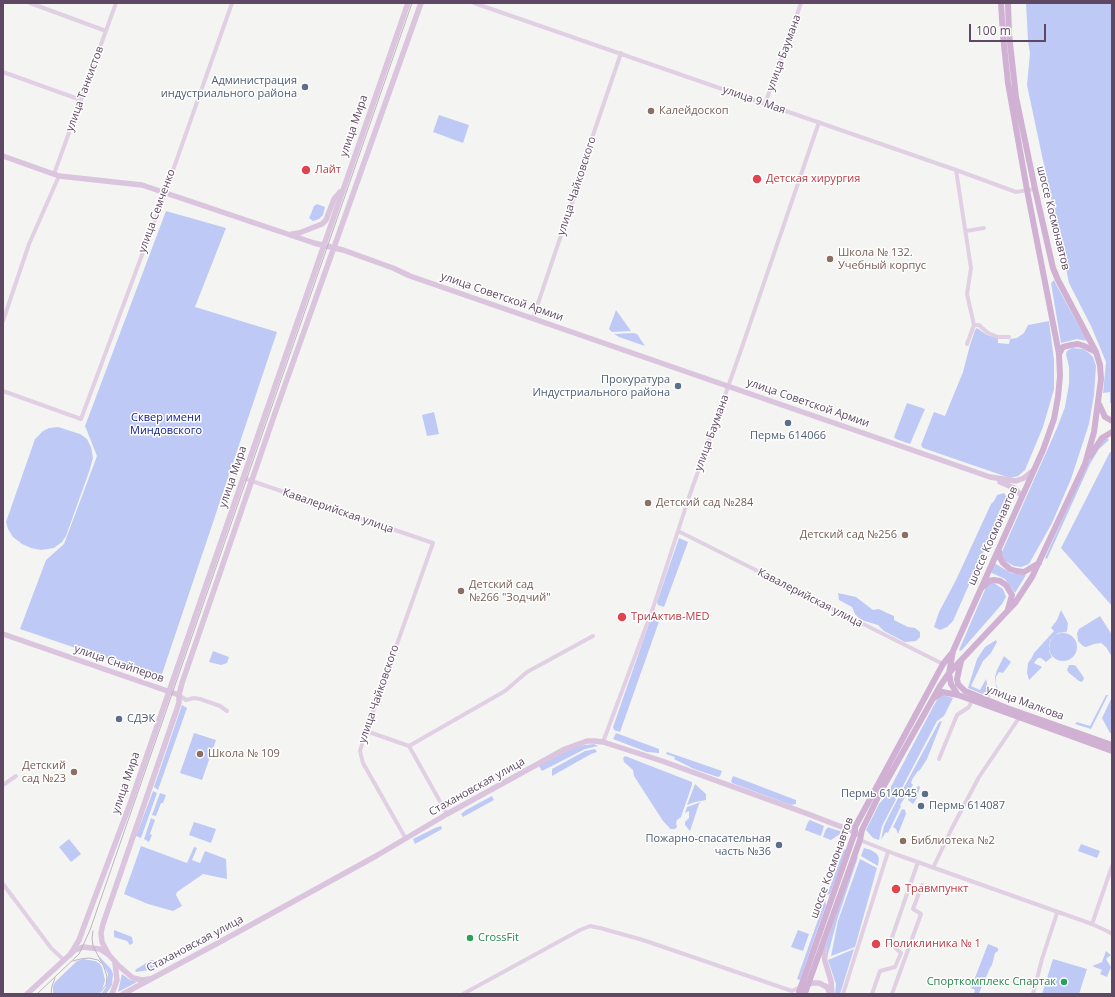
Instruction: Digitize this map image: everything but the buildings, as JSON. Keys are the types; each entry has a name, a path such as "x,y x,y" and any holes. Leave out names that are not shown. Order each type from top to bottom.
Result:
{"main road":[{"name":"улица Мира","path":"70,954 84,929 130,804 408,3"},
{"name":"улица Мира","path":"109,954 102,942 101,933 103,924 179,703 179,695 252,481 420,3"},
{"name":"шоссе Космонавтов","path":"949,673 954,651 1034,469 1054,419 1060,376 1059,354 1008,83 1001,3"},
{"name":"шоссе Космонавтов","path":"802,991 808,984 823,945 860,840 862,830 881,791 930,702 949,673 1005,614 1025,590 1085,464 1094,432 1099,403 1101,380 1100,365 1096,352 1053,268 1015,91 1009,34 1008,3"},
{"name":"улица Советской Армии","path":"3,156 56,175 142,185 323,245 343,250 393,268 410,276 990,477 1014,488 1022,496"},
{"path":"291,234 299,233 322,224 326,220 334,199 343,189"},
{"path":"1059,354 1063,347 1078,344 1096,352"},
{"path":"1099,403 1105,417 1112,422"},
{"path":"1085,464 1098,442 1112,432"},
{"name":"улица Советской Армии","path":"990,477 1016,481 1024,478 1034,469"},
{"path":"999,549 1000,558 1010,569 1024,572 1039,563"},
{"path":"981,588 989,581 994,580 1000,581 1006,585 1012,595 1005,614"},
{"name":"улица Снайперов","path":"3,634 179,695"},
{"name":"шоссе Космонавтов","path":"802,991 855,832 855,827 943,664 954,651"},
{"name":"улица Малкова","path":"962,659 957,674 957,679 958,684 965,691 1112,745"},
{"path":"949,673 952,684 958,695"},
{"name":"улица Малкова","path":"930,702 942,692 958,695 1112,751"},
{"name":"Стахановская улица","path":"123,994 406,839 447,814 576,744 587,741 603,742 662,761 855,832"},
{"path":"855,832 860,840"},
{"path":"823,945 825,962 831,981 831,994"},
{"path":"29,993 70,954 77,949 86,947 100,950 109,954 128,975 135,979 145,980 154,977"},
{"path":"112,994 116,986 117,975 115,961"},
{"path":"808,984 823,984 829,989 831,994"}],"street":[{"path":"30,3 106,31"},
{"name":"улица Танкистов","path":"3,321 29,244 56,175 116,3"},
{"name":"улица Семченко","path":"3,391 81,419 165,192 232,3"},
{"name":"улица 9 Мая","path":"474,3 819,122 1016,192 1035,189"},
{"name":"улица Баумана","path":"766,104 801,3"},
{"name":"улица Чайковского","path":"532,318 574,197 590,144 621,53"},
{"path":"3,72 81,100"},
{"name":"улица Баумана","path":"603,742 653,608 819,122"},
{"path":"956,170 971,268 967,294 974,325 967,344"},
{"path":"966,231 984,228"},
{"path":"974,325 979,325 988,333 998,337 1009,337"},
{"name":"Кавалерийская улица","path":"243,478 433,543"},
{"name":"Кавалерийская улица","path":"678,532 943,664"},
{"name":"улица Чайковского","path":"406,839 362,760 360,751 433,543"},
{"path":"409,746 505,691 527,672 594,636"},
{"name":"улица Снайперов","path":"179,695 186,700 194,698 200,699 220,706 227,711"},
{"path":"939,759 957,715 969,707 972,700"},
{"path":"933,868 979,777 1019,718"},
{"path":"366,731 409,746 447,814"},
{"path":"3,785 16,776"},
{"path":"860,840 888,852 1057,913 1092,924 1112,934"},
{"path":"843,994 888,852"},
{"path":"872,994 880,971 895,967 901,953 890,943 918,862"},
{"path":"1092,924 1112,866"},
{"path":"3,884 51,948 64,960"},
{"path":"892,994 921,914 913,909 922,885"},
{"path":"1033,994 1042,959 1057,913"},
{"path":"463,994 580,930 593,926 643,940 792,991 802,991"}],"green space":[{"path":"1026,3 1112,3 1112,403 1110,403 1110,392 1103,393 1106,362 1091,326 1069,283 1027,85 1030,53"},
{"path":"439,115 469,125 463,143 433,132"},
{"path":"317,204 325,207 323,215 319,219 313,221 309,218 314,206"},
{"name":"Сквер имени Миндовского","path":"166,211 226,228 195,307 277,332 161,677 20,629 46,560 64,544 97,456 85,426"},
{"path":"1054,280 1087,341 1077,339 1061,343 1051,283"},
{"path":"616,310 631,331 612,332 609,329"},
{"path":"1049,321 1054,360 1054,389 1043,427 1025,470 1018,476 1010,478 923,448 921,445 934,412 945,416 963,372 975,330 977,328 987,335 998,338 998,343 1009,344 1010,339 1017,338 1024,333 1028,325"},
{"path":"614,334 637,334 645,346"},
{"path":"1072,348 1083,349 1089,353 1093,357 1096,366 1094,395 1089,424 1071,479 1052,523 1029,564 1021,567 1014,566 1005,561 1001,554 1065,407 1069,384 1069,367 1066,354 1067,351"},
{"path":"907,403 925,409 910,444 894,437"},
{"path":"434,412 439,434 427,436 422,415"},
{"path":"58,427 80,434 87,439 91,447 93,458 66,536 62,542 54,548 41,550 22,544 13,537 6,522 35,439 43,431 49,428"},
{"path":"1106,437 1109,440 1099,449 1090,464 1047,559 1045,558 1089,460 1099,444"},
{"path":"1110,452 1112,452 1112,606 1061,548"},
{"path":"1004,493 1008,499 1007,505 987,544 953,621 947,627 940,630 934,627 939,612 956,580 991,504 997,495"},
{"path":"679,538 688,542 664,607 658,605 657,602"},
{"path":"994,563 1011,573 1026,575 1015,593 1005,579 991,572"},
{"path":"994,583 1003,589 1006,597 1002,604 961,651 959,650 987,585"},
{"path":"838,593 856,597 873,610 879,609 894,616 894,620 908,627 915,628 920,632 920,637 916,641 905,642 884,631 878,625 861,620 855,614 852,607 839,600"},
{"path":"1061,610 1068,623 1067,631 1058,633 1050,640 1049,651 1052,657 1046,662 1041,658 1038,658 1034,663 1042,667 1029,680 1027,673 1028,663 1034,653 1054,631 1051,628 1057,620"},
{"path":"655,614 661,616 620,732 614,730 613,727 652,615"},
{"path":"1100,616 1112,635 1112,657 1106,647 1101,643 1086,647 1078,641 1077,633 1079,629"},
{"path":"1063,633 1073,637 1077,647 1073,657 1063,661 1053,657 1049,647 1053,637"},
{"path":"996,640 997,642 991,653 983,661 971,686 980,690 986,679 990,697 968,688 977,659 985,647"},
{"path":"213,651 229,657 227,663 221,665 209,662"},
{"path":"1004,656 1011,662 1003,673 999,672 996,677 996,684 1002,698 996,686 995,677"},
{"path":"1069,665 1076,666 1084,678 1083,681 1079,681 1069,673 1067,670"},
{"path":"943,695 953,698 944,716 937,721 882,826 879,840 873,838 866,830 879,804 886,796 934,705 939,697"},
{"path":"1106,695 1108,695 1091,729 1075,724 1077,722 1090,726"},
{"path":"1112,697 1112,734 1102,718"},
{"path":"182,705 187,708 158,790 154,787"},
{"path":"942,721 927,759 913,778 911,783 913,785 900,805 901,806 888,833 886,832 881,840 884,826 894,806 939,722"},
{"path":"194,733 216,740 202,780 180,773"},
{"path":"616,733 659,749 659,753 647,752 613,739"},
{"path":"594,744 598,746 585,749 542,771 539,766 574,747"},
{"path":"595,749 597,752 552,776 552,769 585,751"},
{"path":"667,752 722,771 718,777 694,769 674,759 675,757 666,754"},
{"path":"625,756 692,782 681,817 677,820 677,827 675,829 670,829 663,821 634,776 633,770 624,762 623,758"},
{"path":"733,776 796,800 796,804 791,805 732,783 731,781"},
{"path":"695,784 706,794 706,800 687,805"},
{"path":"919,786 917,798 913,804 908,800 915,788"},
{"path":"153,791 157,793 141,838 136,836"},
{"path":"160,793 166,795 156,816 152,815"},
{"path":"492,796 494,800 463,817 461,814 466,810"},
{"path":"701,802 690,831 685,825 685,822 689,818 689,811 685,813 687,807"},
{"path":"902,809 905,810 906,814 898,834 896,829 893,827"},
{"path":"151,818 155,820 149,842 144,839"},
{"path":"810,820 824,826 821,836 805,830"},
{"path":"194,822 216,829 211,843 189,835"},
{"path":"441,826 442,829 415,844 413,839"},
{"path":"829,827 843,832 831,840 823,837 826,829"},
{"path":"69,839 81,854 71,862 59,847"},
{"path":"1081,844 1100,851 1097,858 1078,851"},
{"path":"141,846 187,863 194,847 197,848 192,860 200,863 205,851 226,859 227,879 203,874 177,892 176,895 182,906 173,911 148,904 124,894"},
{"path":"864,848 877,854 879,858 878,866 861,856"},
{"path":"844,849 846,850 830,894 827,895"},
{"path":"856,856 858,857 838,917 827,958 826,944"},
{"path":"860,859 877,868 855,947 831,956 838,921"},
{"path":"825,900 826,905 800,980 797,979"},
{"path":"114,930 132,937 133,943 130,945 127,941 114,937"},
{"path":"798,930 809,934 803,951 791,947"},
{"path":"988,944 998,948 998,951 995,953 992,965 979,993 974,994 975,990 971,988"},
{"path":"854,949 840,994 835,994 836,984 828,960"},
{"path":"1106,951 1111,955 1106,959 1111,967 1107,977 1100,974 1102,970 1092,966 1102,962"},
{"path":"98,955 111,969 113,974 112,985 106,994 101,994 106,987 108,974"},
{"path":"83,959 95,961 102,967 105,980 101,991 97,994 53,994 53,986 55,982 77,961"},
{"name":"Спорткомплекс Спартак","path":"1053,959 1087,969 1079,994 1042,994"},
{"path":"153,960 158,966 149,970 136,972 135,970"},
{"path":"122,974 130,980 137,982 118,992"}],"tram line":[{"path":"37,994 79,954 90,930 412,3"},
{"path":"93,931 93,946 104,967 107,977 106,985 99,994"},
{"path":"73,961 89,958 98,960 101,963"},
{"path":"51,994 55,978"}],"place":[{"name":"Администрация индустриального района","path":"305,87"},
{"name":"Калейдоскоп","path":"651,111"},
{"name":"Лайт","path":"306,170"},
{"name":"Детская хирургия","path":"757,179"},
{"name":"Школа № 132. Учебный корпус","path":"830,259"},
{"name":"Прокуратура Индустриального района","path":"678,386"},
{"name":"Пермь 614066","path":"788,423"},
{"name":"Детский сад №284","path":"648,503"},
{"name":"Детский сад №256","path":"905,535"},
{"name":"Детский сад №266 \"Зодчий\"","path":"461,591"},
{"name":"ТриАктив-MED","path":"622,617"},
{"name":"СДЭК","path":"119,719"},
{"name":"Школа № 109","path":"200,754"},
{"name":"Детский сад №23","path":"74,772"},
{"name":"Пермь 614045","path":"925,794"},
{"name":"Пермь 614087","path":"921,806"},
{"name":"Библиотека №2","path":"903,841"},
{"name":"Пожарно-спасательная часть №36","path":"779,845"},
{"name":"Травмпункт","path":"896,889"},
{"name":"CrossFit","path":"470,938"},
{"name":"Поликлиника № 1","path":"876,944"},
{"name":"Спорткомплекс Спартак","path":"1064,982"}]}
